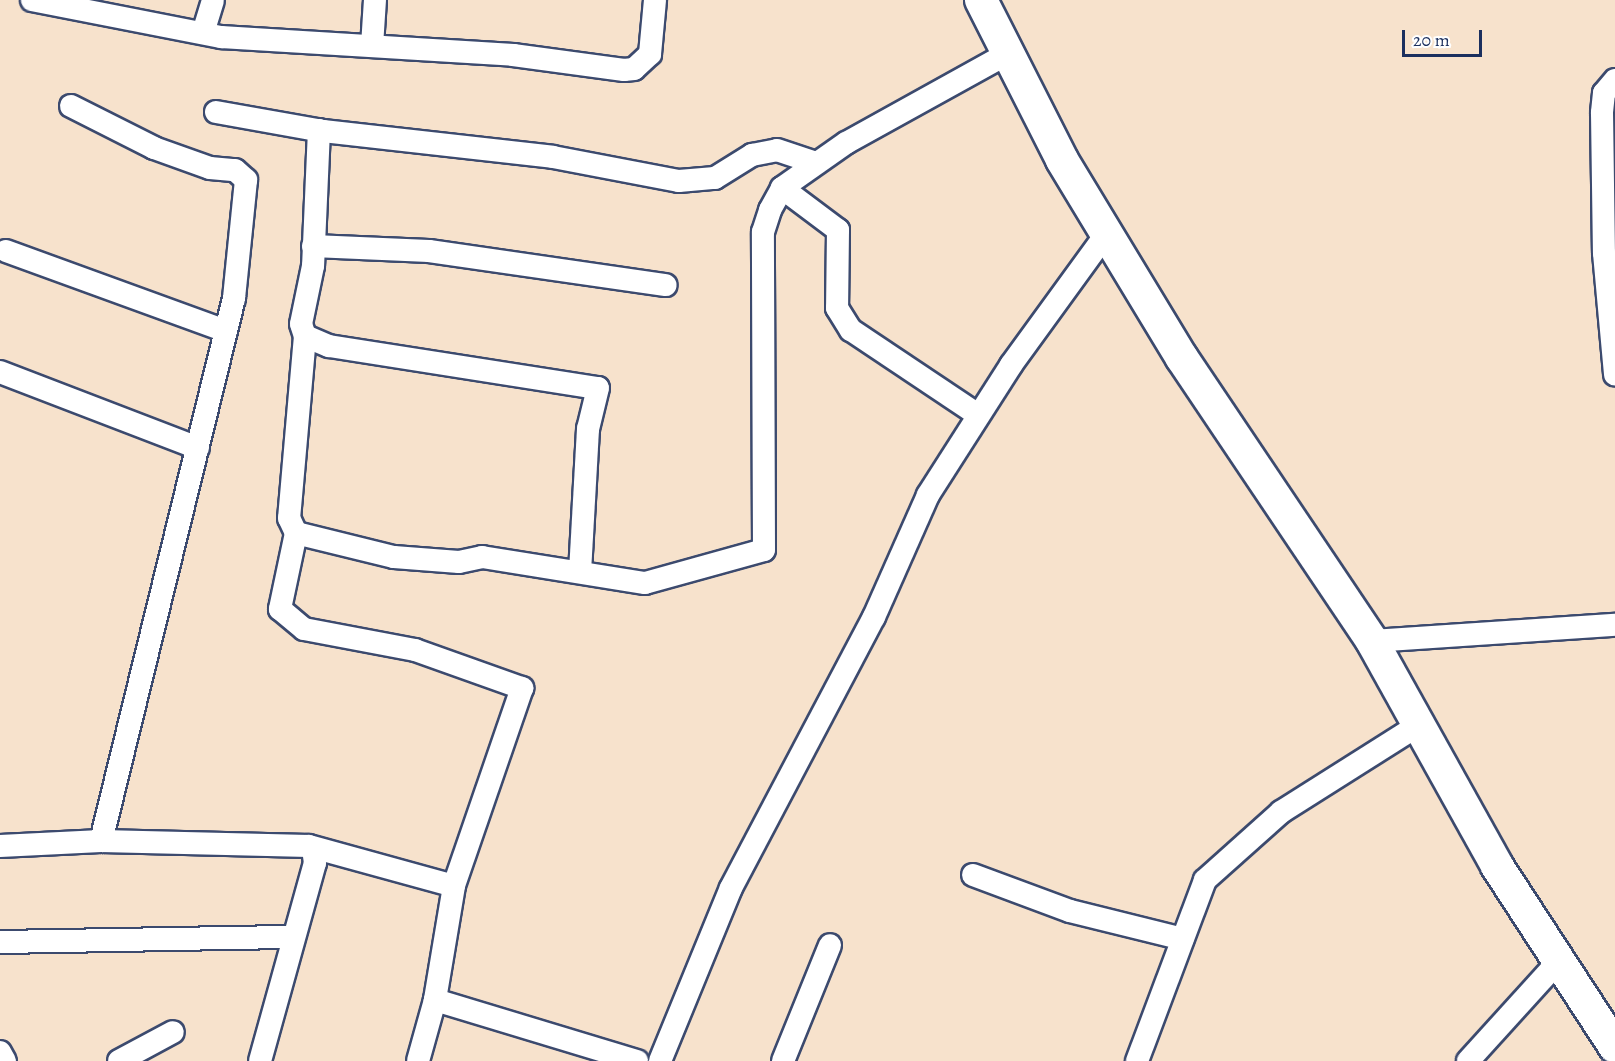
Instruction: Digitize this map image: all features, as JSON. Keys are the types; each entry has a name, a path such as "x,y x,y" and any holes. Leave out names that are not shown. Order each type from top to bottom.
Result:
{"street":[{"path":"33,0 202,33 634,69 650,54 655,0"},
{"path":"202,33 213,0"},
{"path":"372,46 375,0"},
{"path":"981,0 1005,55 1182,358 1372,641 1422,723 1497,866 1557,963 1615,1047"},
{"path":"296,533 394,556 459,562 482,557 580,570 645,583 764,550 763,232 782,188 816,163 1005,55"},
{"path":"1615,80 1604,93 1602,113 1604,253 1615,375"},
{"path":"71,106 154,148 210,168 242,172 246,189 238,268 226,331 101,841"},
{"path":"216,112 319,130 553,158 679,182 715,178 752,155 777,150 816,163"},
{"path":"319,130 313,246 301,324 305,336 289,519 296,533 280,609 304,629 415,650 522,688 454,886 435,1000 418,1061"},
{"path":"782,188 838,230 837,308 851,330 978,415"},
{"path":"660,1061 730,888 874,617 928,495 978,415 1107,233"},
{"path":"313,246 429,251 666,285"},
{"path":"6,251 226,331"},
{"path":"305,336 329,346 598,388 588,429 580,570"},
{"path":"0,372 198,448"},
{"path":"1372,641 1615,625"},
{"path":"1137,1061 1205,880 1281,812 1422,723"},
{"path":"0,846 101,841 313,848 454,886"},
{"path":"260,1061 315,863 313,848"},
{"path":"973,875 1070,911 1183,939"},
{"path":"0,942 293,937"},
{"path":"783,1061 830,945"},
{"path":"1468,1061 1557,963"},
{"path":"435,1000 637,1061"},
{"path":"118,1061 173,1032"},
{"path":"0,1052 5,1061"}]}
